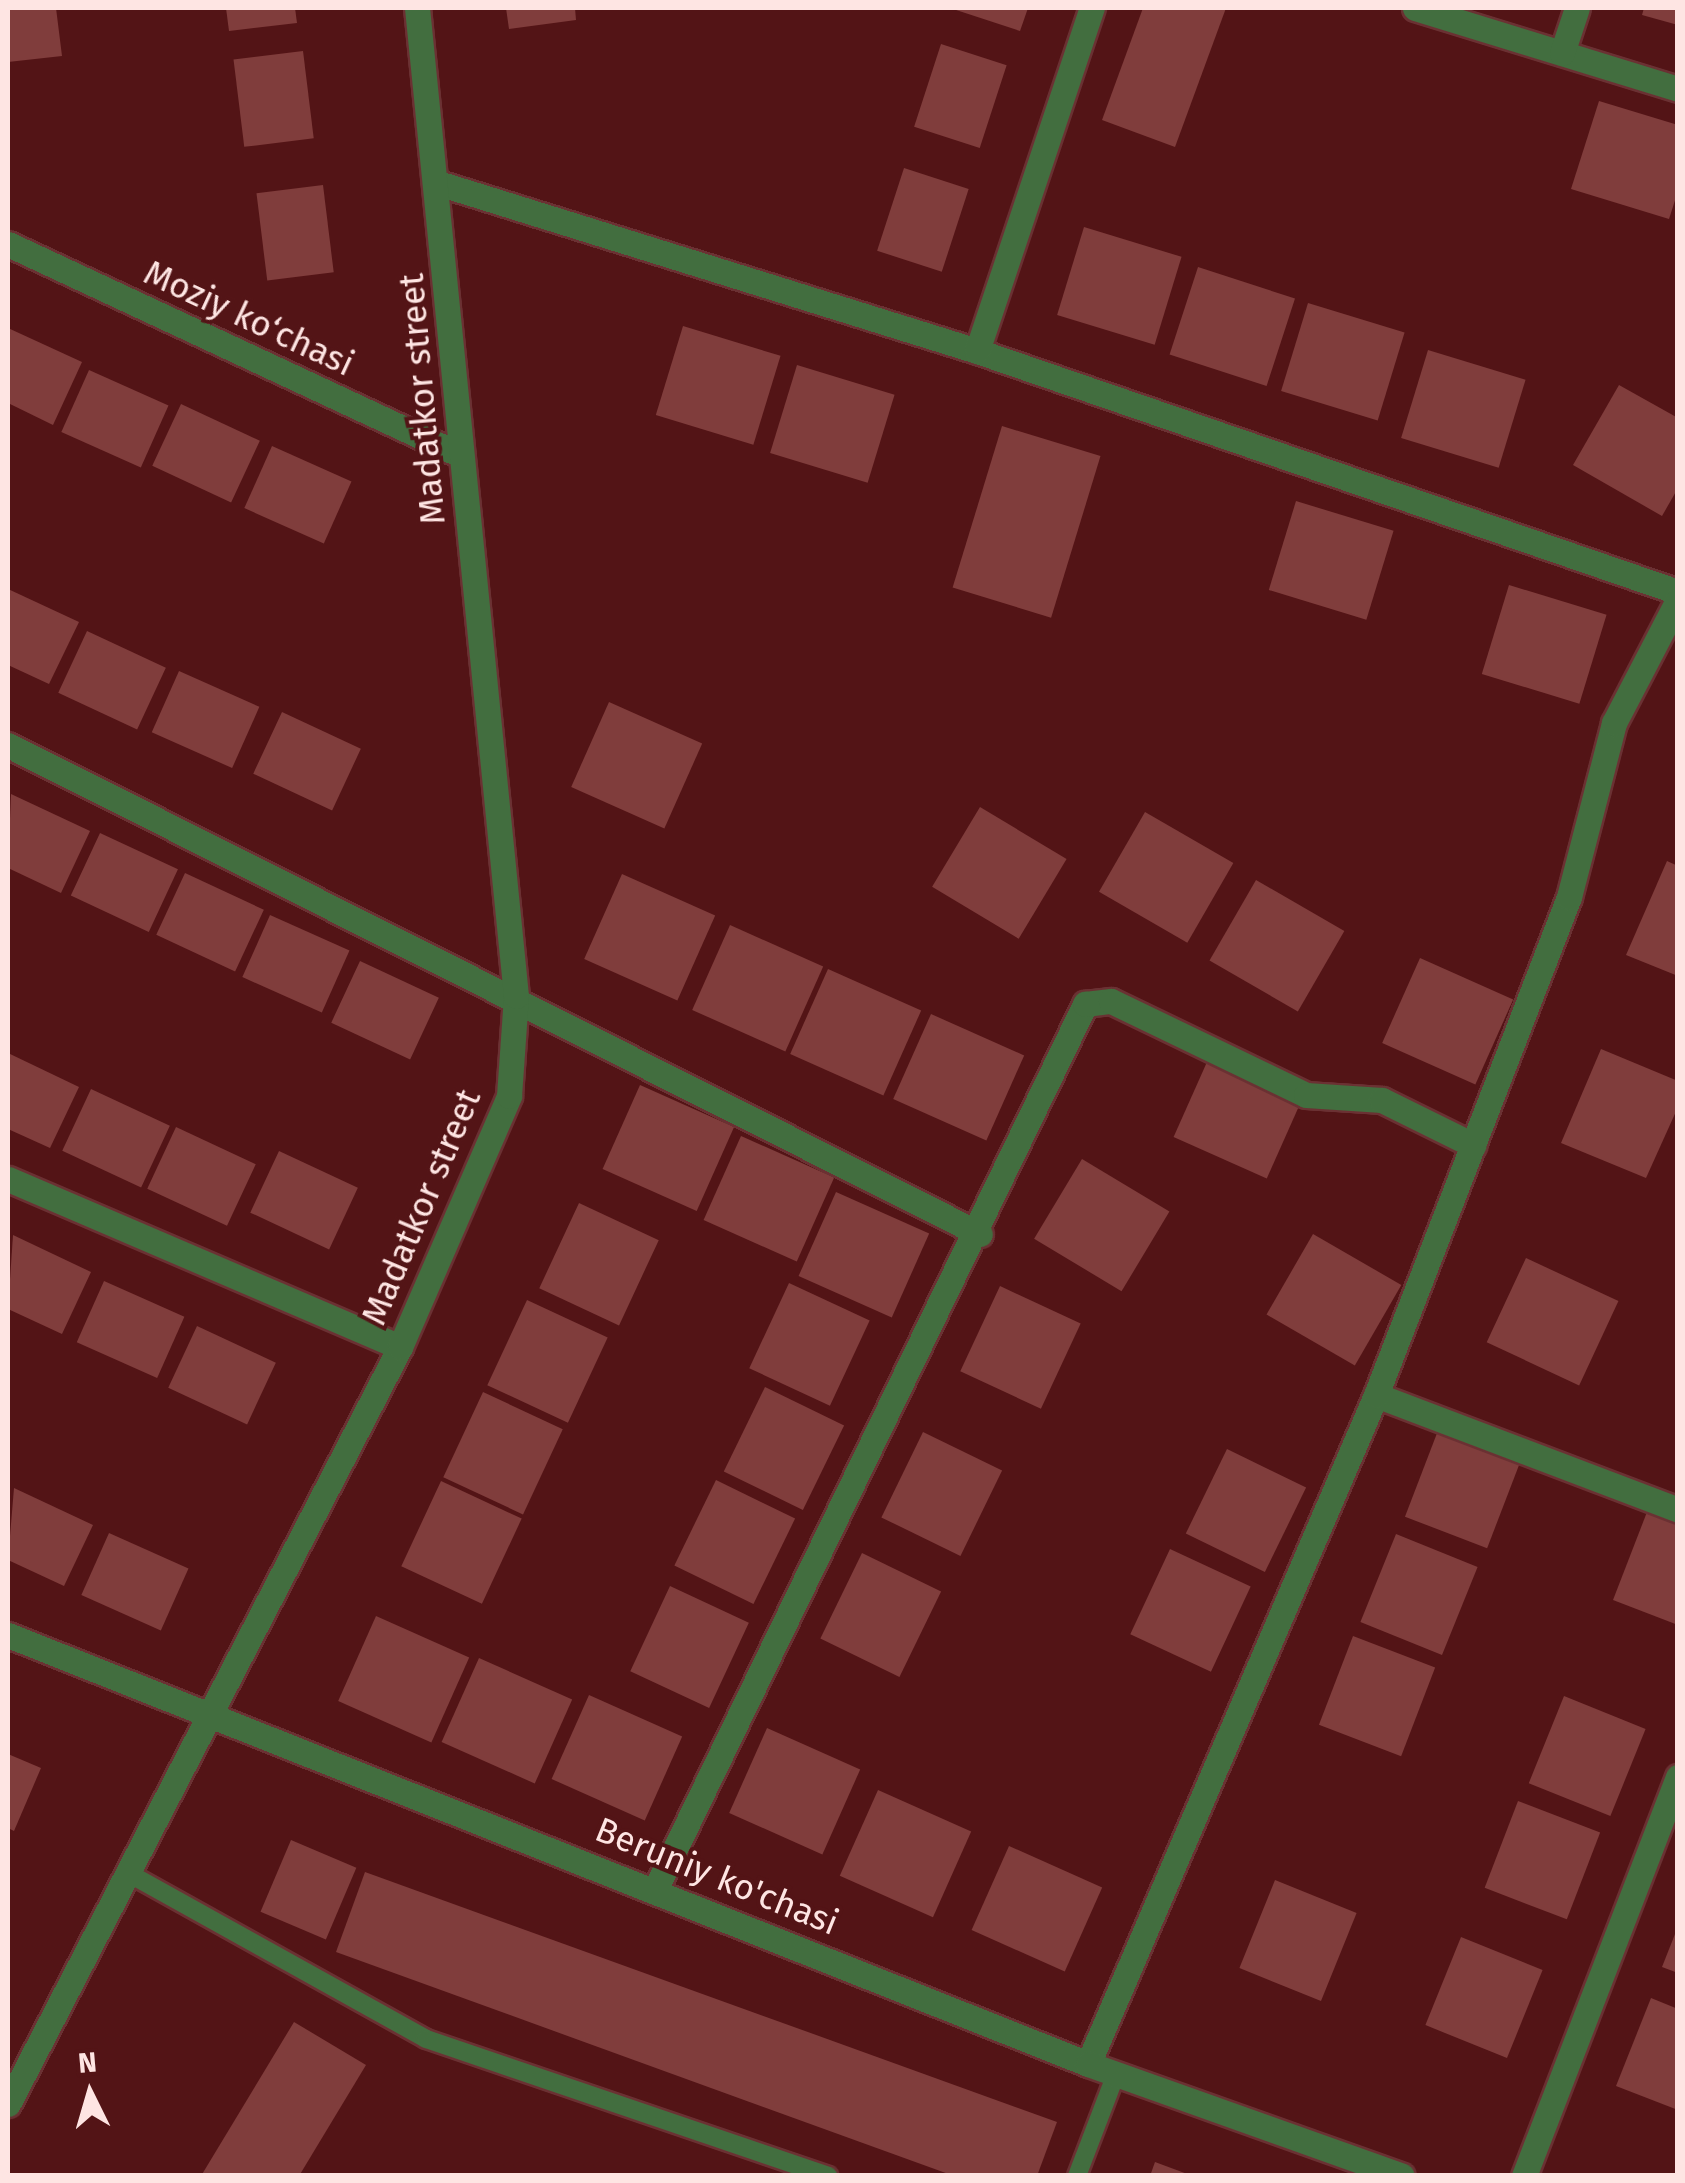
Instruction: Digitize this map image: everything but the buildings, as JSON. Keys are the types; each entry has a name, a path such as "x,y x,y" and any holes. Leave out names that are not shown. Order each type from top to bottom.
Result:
{"street":[{"name":"Madatkor street","path":"8,2104 400,1346 510,1096 516,996 461,455 438,183 417,8"},
{"path":"977,350 1092,8"},
{"path":"1415,8 1678,89"},
{"path":"1562,53 1577,8"},
{"path":"438,183 977,350 1678,592"},
{"name":"Moziy ko‘chasi","path":"8,244 461,455"},
{"path":"1088,2064 1376,1395 1569,898 1614,722 1678,600"},
{"path":"8,745 516,996 980,1234"},
{"path":"656,1888 980,1234 1085,1004 1110,1002 1306,1095 1382,1100 1473,1145"},
{"path":"8,1179 400,1346"},
{"path":"1376,1395 1678,1510"},
{"name":"Beruniy ko'chasi","path":"8,1635 656,1888 1088,2064 1402,2176"},
{"path":"1524,2176 1678,1776"}],"lane":[{"path":"128,1873 426,2039 828,2176"},
{"path":"1077,2176 1116,2074"}]}
